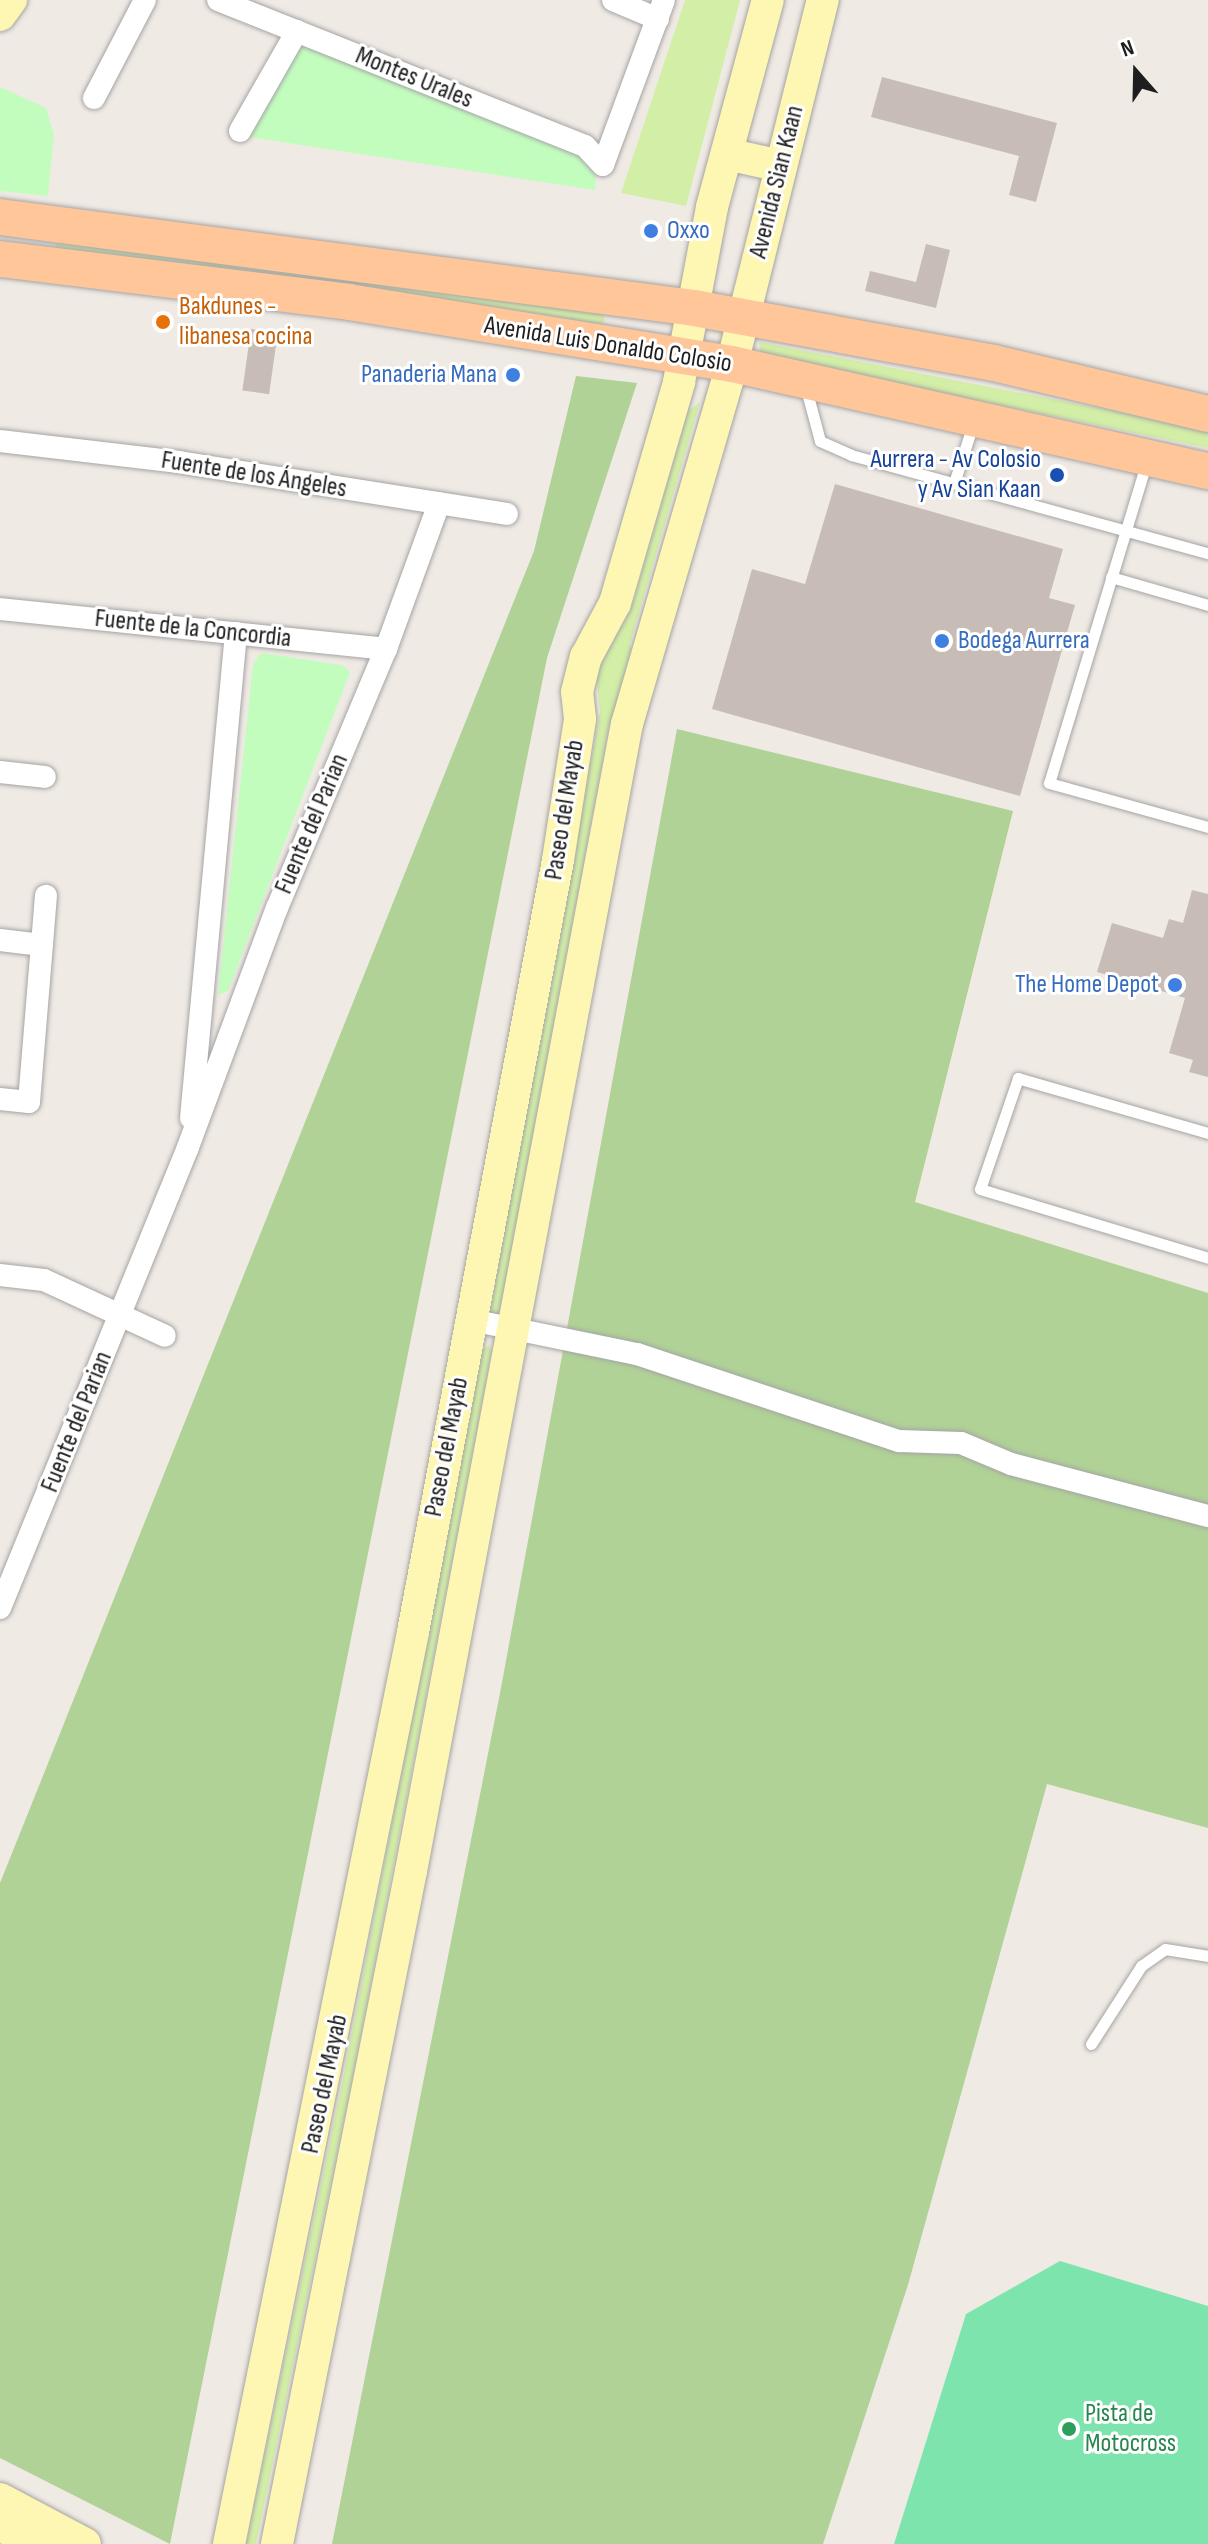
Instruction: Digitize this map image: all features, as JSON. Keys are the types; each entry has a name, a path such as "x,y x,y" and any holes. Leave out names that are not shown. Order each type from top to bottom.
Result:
{"main road":[{"path":"0,15 11,0"},
{"name":"Avenida Sian Kaan","path":"685,359 727,154 768,0"},
{"name":"Avenida Sian Kaan","path":"732,364 823,0"},
{"path":"727,154 781,166"},
{"name":"Avenida Luis Donaldo Colosio","path":"0,217 694,308 994,363 1208,414"},
{"path":"17,261 37,221"},
{"name":"Avenida Luis Donaldo Colosio","path":"17,261 349,302 685,359 732,364 976,416 1208,471"},
{"name":"Paseo del Mayab","path":"229,2544 350,1961 558,860 580,719 577,692 586,657 615,603 685,359"},
{"name":"Paseo del Mayab","path":"277,2544 411,1871 627,724 732,364"},
{"path":"0,2499 85,2544"},
{"path":"0,2525 37,2544"}],"street":[{"path":"94,98 145,0"},
{"name":"Montes Urales","path":"218,0 585,146 603,165 661,9"},
{"path":"613,0 661,9"},
{"path":"240,131 297,31"},
{"name":"Fuente de los Ángeles","path":"0,441 179,462 507,514"},
{"name":"Fuente del Parian","path":"3,1594 188,1147 277,908 386,649 439,503"},
{"name":"Fuente de la Concordia","path":"0,609 386,649"},
{"name":"Fuente del Parian","path":"188,1147 236,633"},
{"path":"0,772 45,777"},
{"path":"0,1099 29,1102 46,896"},
{"path":"0,940 42,945"},
{"path":"0,1275 44,1280 165,1336"},
{"path":"471,1320 637,1354 899,1441 961,1443 1011,1464 1208,1516"}],"lane":[{"path":"804,381 820,441 954,483 1208,553"},
{"path":"954,483 976,416"},
{"path":"1148,455 1049,783 1208,827"},
{"path":"1111,577 1208,605"},
{"path":"1208,1133 1018,1078 980,1189 1208,1258"},
{"path":"1091,2044 1141,1966 1165,1949 1208,1956"}],"green space":[{"path":"685,0 740,0 686,206 621,193"},
{"path":"304,39 568,144 596,176 595,190 243,136"},
{"path":"0,87 46,108 54,135 48,196 0,191"},
{"path":"62,237 602,311 605,320 599,327 59,254 55,245"},
{"path":"759,342 1208,432 1208,448 761,356"},
{"path":"576,376 637,383 547,658 170,2544 0,2458 0,1883 534,551"},
{"path":"700,402 630,644 633,660 609,727 500,1313 492,1317 488,1313 600,712 596,673 631,609 688,411"},
{"path":"261,653 342,665 350,672 228,991 218,995 253,664"},
{"path":"677,729 1013,811 915,1202 1208,1293 1208,1828 1047,1784 908,2285 823,2544 332,2544 501,1688"},
{"path":"489,1345 492,1351 354,2071 256,2544 246,2544 345,2069 482,1350"},
{"name":"Pista de Motocross","path":"1060,2261 1208,2306 1208,2544 894,2544 966,2314"}],"building":[{"path":"882,77 1057,123 1036,202 1009,195 1019,156 871,117"},
{"path":"926,244 950,250 936,308 865,291 870,271 916,282"},
{"path":"251,329 278,333 269,394 242,390"},
{"path":"835,484 1063,549 1049,598 1075,605 1020,796 712,709 752,569 805,584"},
{"name":"The Home Depot","path":"1192,890 1208,894 1208,1077 1189,1072 1193,1060 1169,1053 1185,998 1097,972 1112,923 1163,938 1169,919 1183,923"}],"place":[{"name":"Oxxo","path":"651,231"},
{"name":"Bakdunes - libanesa cocina","path":"163,322"},
{"name":"Panaderia Mana","path":"513,375"},
{"name":"Aurrera - Av Colosio y Av Sian Kaan","path":"1057,475"},
{"name":"Bodega Aurrera","path":"942,641"},
{"name":"The Home Depot","path":"1175,985"},
{"name":"Pista de Motocross","path":"1069,2429"}]}
